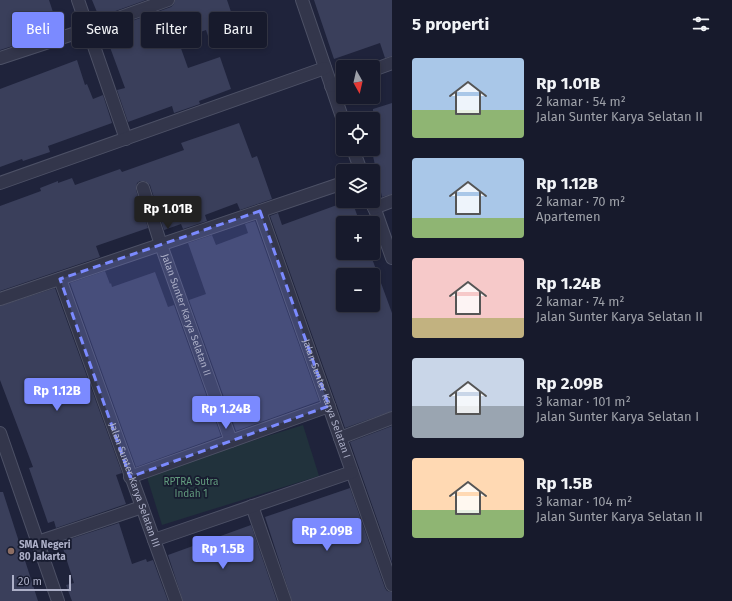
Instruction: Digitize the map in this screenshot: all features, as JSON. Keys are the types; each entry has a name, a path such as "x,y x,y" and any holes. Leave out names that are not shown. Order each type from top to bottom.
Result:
{"street":[{"path":"78,0 82,12"},
{"path":"133,13 168,0"},
{"path":"302,0 340,112"},
{"path":"0,58 72,34"},
{"path":"95,48 126,139"},
{"path":"380,67 392,63"},
{"path":"0,183 325,68"},
{"path":"331,86 336,84"},
{"path":"0,299 336,185"},
{"name":"Jalan Sunter Karya Selatan II","path":"143,188 161,245 231,441"},
{"path":"380,203 392,201"},
{"path":"374,208 392,258"},
{"name":"Jalan Sunter Karya Selatan I","path":"260,211 392,585"},
{"name":"Jalan Sunter Karya Selatan III","path":"60,279 130,477 176,601"},
{"path":"130,477 329,406"},
{"path":"340,438 392,418"},
{"path":"0,433 58,601"},
{"path":"154,540 352,472"},
{"path":"252,506 285,601"},
{"path":"38,542 142,507"}],"highlighted area":[{"path":"260,211 329,406 130,477 60,279"}],"green space":[{"name":"RPTRA Sutra Indah 1","path":"303,425 319,476 162,525 146,474"}],"building":[{"path":"0,0 49,0 53,12 12,12 12,46 0,50"},
{"path":"92,0 146,0 113,12 97,12"},
{"path":"175,0 227,0 231,12 209,12 209,39 206,30 201,32 201,12 157,12 171,7"},
{"path":"314,0 392,0 392,56 385,58 380,43 334,59"},
{"path":"141,18 141,48 181,48 188,68 220,57 231,89 199,101 200,104 174,113 172,106 128,122 117,90 125,88 110,48 133,48 133,21"},
{"path":"77,60 85,85 87,84 93,99 103,95 112,123 48,146 50,152 23,161 22,159 0,167 0,89"},
{"path":"392,103 392,194 382,197 380,188 380,164 375,164 373,156 380,156 380,112 373,112 373,109"},
{"path":"239,123 252,158 257,156 272,199 240,210 237,203 205,215 207,221 183,229 181,224 164,230 150,185 145,181 140,181 137,183 136,190 148,228 96,246 100,257 0,291 0,206 41,191 40,188 58,181 58,183 72,178 75,185 120,169 122,172 184,150 181,143"},
{"path":"336,205 336,208 355,208 357,216 336,216 336,260 373,260 376,268 336,268 336,312 380,312 380,280 392,313 392,411 345,428 270,216 278,213 282,225"},
{"path":"255,221 319,401 236,431 189,300 206,294 188,243 212,235 216,245 248,233 245,224"},
{"path":"105,271 112,287 155,272 168,307 174,305 221,436 136,467 70,283"},
{"path":"55,288 122,473 116,475 126,504 56,528 54,521 48,523 29,468 33,467 0,380 0,306"},
{"path":"392,426 392,562 350,442"},
{"path":"350,488 385,588 387,591 392,592 392,601 292,601 265,517"},
{"name":"SMA Negeri 80 Jakarta","path":"0,492 3,492 38,601 0,601"},
{"path":"119,523 132,564 146,559 147,562 153,560 168,601 72,601 66,585 74,583 61,542"},
{"path":"251,525 277,601 183,601 168,555"}],"place":[{"name":"SMA Negeri 80 Jakarta","path":"11,551"}]}
